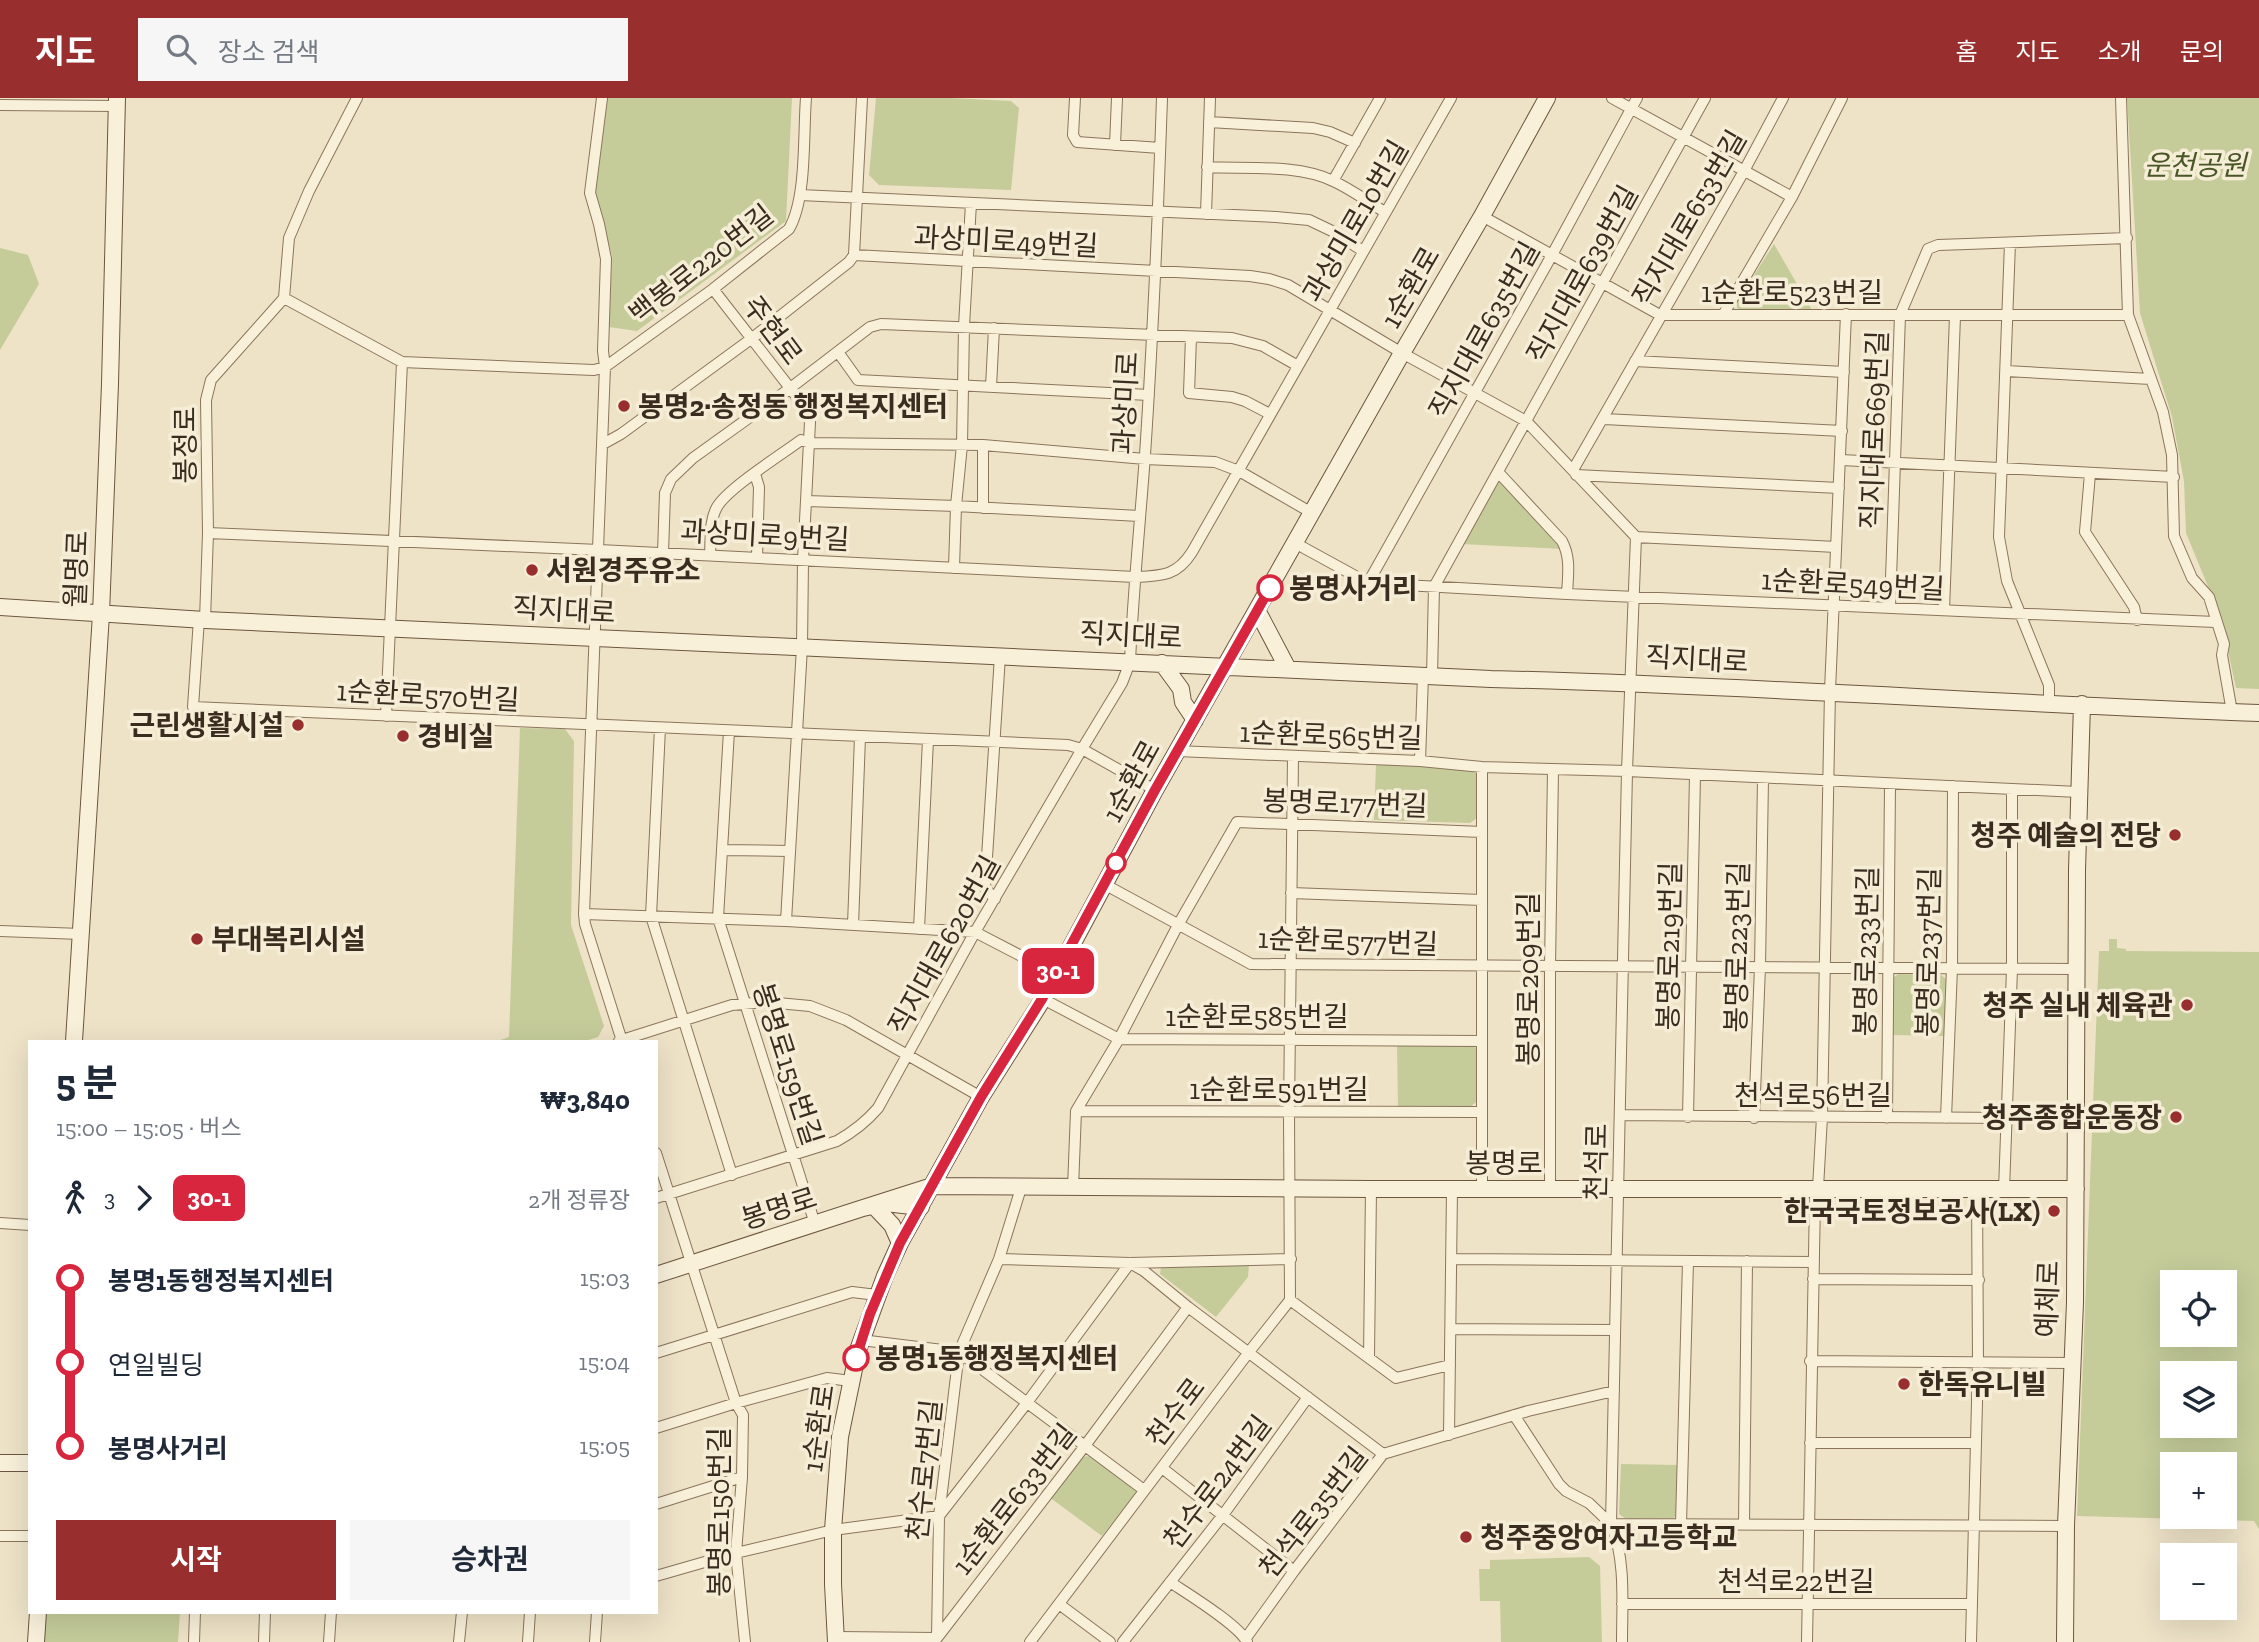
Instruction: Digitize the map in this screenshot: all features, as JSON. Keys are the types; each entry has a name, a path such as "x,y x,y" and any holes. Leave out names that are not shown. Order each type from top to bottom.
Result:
{"street":[{"path":"357,98 309,191 289,238 284,298 402,362 594,370 606,367"},
{"path":"602,98 590,193 606,259 603,351 606,367 584,914 585,925 621,1040"},
{"name":"백봉로220번길","path":"606,367 713,289 789,229 795,218 800,195 806,98"},
{"path":"603,444 621,434 751,339 855,256 862,98"},
{"path":"1075,98 1073,135 1077,142 1160,148"},
{"path":"1115,145 1117,98"},
{"name":"과상미로","path":"1130,662 1149,395 1162,98"},
{"path":"1206,214 1210,98"},
{"path":"1333,181 1379,102 1365,98"},
{"name":"과상미로10번길","path":"1135,577 1174,573 1186,563 1451,98"},
{"name":"1순환로","path":"836,1639 833,1530 839,1437 861,1340 900,1243 981,1097 1042,999 1155,790 1547,98"},
{"path":"1612,98 1792,197"},
{"name":"직지대로635번길","path":"1368,583 1637,98"},
{"name":"직지대로639번길","path":"1420,761 1434,587 1705,98"},
{"name":"직지대로653번길","path":"1575,473 1660,315 1783,98"},
{"path":"1723,316 1792,197 1843,98"},
{"path":"2121,98 2128,315 2162,412 2172,454 2174,536 2192,578 2209,597 2224,644 2222,655 2232,712"},
{"path":"0,105 117,102"},
{"name":"월명로","path":"74,1040 101,614 117,102"},
{"path":"1209,122 1313,128 1355,143"},
{"path":"1207,167 1298,171 1333,181 1385,212"},
{"path":"800,195 1309,220 1363,251"},
{"path":"954,568 962,445 964,326 971,203"},
{"name":"1순환로523번길","path":"1482,216 1660,315 2128,315"},
{"name":"직지대로669번길","path":"1890,608 1900,315 1928,248 2127,238"},
{"path":"2010,243 1999,537 2007,581 2049,685 2049,704"},
{"name":"과상미로49번길","path":"855,256 1269,278 1288,285 1402,353 1526,421 1575,473"},
{"name":"주현로","path":"713,289 804,406 810,422 798,734 786,921"},
{"name":"봉정로","path":"194,707 208,533 206,400 211,380 284,298"},
{"path":"1807,1642 1815,1199 1822,1117 1830,691 1846,314"},
{"path":"1944,610 1955,316"},
{"path":"663,553 665,493 671,479 693,458 870,327 881,324 964,326 1232,338 1263,346 1298,366"},
{"path":"992,387 994,328"},
{"path":"1191,337 1189,393 1232,397 1270,415"},
{"path":"838,352 858,380 1149,395"},
{"path":"1635,361 1844,372"},
{"path":"386,716 402,362"},
{"path":"2006,371 2151,380"},
{"path":"1604,419 1842,431"},
{"path":"710,555 711,526 715,509 725,496 801,440 810,443 983,445 1145,459 1215,462 1239,471 1312,513"},
{"path":"983,445 983,508"},
{"path":"1840,460 2174,477"},
{"path":"1498,472 1562,541 1567,551 1567,594"},
{"path":"1575,473 1839,488"},
{"path":"1575,473 1636,537 1836,547"},
{"path":"755,474 759,487 757,558"},
{"path":"2090,474 2085,532 2134,607 2137,620"},
{"path":"807,501 1139,516"},
{"name":"과상미로9번길","path":"208,533 1135,577"},
{"path":"1631,682 1636,537"},
{"name":"1순환로549번길","path":"1295,543 1368,583 2216,622"},
{"name":"직지대로","path":"0,607 202,620 1427,676 1631,682 2259,713"},
{"path":"1257,610 1288,669"},
{"path":"995,899 985,888 1000,656"},
{"name":"직지대로620번길","path":"658,1197 836,1141 853,1132 878,1108 975,932 1122,683 1130,662"},
{"path":"1162,663 1181,689 1183,702 1195,720"},
{"name":"천석로","path":"1622,1642 1619,1554 1617,1537 1611,1524 1631,682"},
{"name":"예체로","path":"2065,1642 2066,1526 2075,1302 2078,792 2082,705"},
{"name":"1순환로570번길","path":"194,707 1068,745 1082,749 1155,790"},
{"path":"660,729 651,916 732,1175"},
{"path":"718,918 729,731"},
{"path":"853,925 860,737"},
{"path":"919,929 928,740"},
{"name":"1순환로565번길","path":"1177,751 2078,792"},
{"path":"1293,756 1290,1300 1396,1378 1450,1365"},
{"path":"1482,766 1482,1189"},
{"name":"봉명로209번길","path":"1550,1189 1553,769"},
{"name":"봉명로219번길","path":"1688,1117 1695,775"},
{"name":"봉명로223번길","path":"1754,1118 1763,778"},
{"name":"봉명로233번길","path":"1887,1118 1890,784"},
{"name":"봉명로237번길","path":"1946,1118 1952,968 1953,786"},
{"path":"2004,1190 2012,969 2012,790"},
{"name":"봉명로177번길","path":"1073,1188 1076,1111 1119,1039 1178,925 1237,822 1482,832"},
{"path":"722,850 790,851"},
{"name":"1순환로577번길","path":"1104,884 1251,964 2076,969"},
{"path":"1291,893 1482,900"},
{"path":"584,914 786,921 975,932 1056,974"},
{"name":"봉명로159번길","path":"718,918 815,1224"},
{"path":"0,930 81,934"},
{"name":"1순환로585번길","path":"1042,999 1119,1039 1482,1041"},
{"path":"624,1040 732,1005 767,1002 810,1006 827,1012 909,1055 981,1097"},
{"name":"1순환로591번길","path":"1076,1111 1481,1112"},
{"name":"천석로56번길","path":"1620,1115 2007,1118"},
{"name":"봉명로150번길","path":"658,1159 736,1403 743,1415 742,1477 736,1553 746,1642"},
{"name":"봉명로","path":"658,1274 932,1186 2076,1189"},
{"name":"천수로7번길","path":"937,1640 939,1516 958,1352 999,1259 1021,1188"},
{"path":"1370,1357 1371,1189"},
{"path":"1449,1435 1452,1189"},
{"path":"1971,1642 1978,1362 1977,1190"},
{"name":"봉명로","path":"869,1207 885,1203 920,1207"},
{"path":"869,1207 892,1225 900,1243"},
{"path":"0,1223 28,1225"},
{"path":"999,1259 1129,1263 1291,1259"},
{"path":"1452,1259 1814,1262"},
{"path":"1681,1524 1688,1261"},
{"path":"1744,1524 1747,1261"},
{"path":"1129,1263 1144,1271 1383,1454"},
{"path":"658,1575 736,1553 833,1530 939,1516 1027,1404 1129,1263"},
{"path":"1813,1279 1979,1280"},
{"path":"658,1352 852,1292 877,1295"},
{"name":"천수로","path":"1030,1642 1290,1300"},
{"name":"1순환로633번길","path":"937,1640 1188,1307"},
{"path":"1451,1329 1615,1330"},
{"path":"861,1340 958,1352 1144,1490"},
{"path":"1811,1361 2072,1363"},
{"path":"658,1428 827,1378 851,1381"},
{"name":"천석로35번길","path":"1247,1640 1294,1571 1383,1454 1514,1415 1614,1391"},
{"name":"천수로24번길","path":"1247,1640 1170,1582 1223,1515 1308,1397"},
{"path":"1514,1415 1559,1484 1566,1491 1589,1503 1611,1524 2066,1526"},
{"path":"1810,1443 1976,1443"},
{"path":"0,1463 28,1463"},
{"path":"1162,1468 1294,1571"},
{"path":"658,1503 742,1477"},
{"path":"0,1536 28,1536"},
{"path":"1123,1642 1170,1582"},
{"path":"1059,1604 1110,1642"},
{"name":"천석로22번길","path":"1622,1604 1971,1604"},
{"path":"36,1642 38,1614"},
{"path":"194,1642 195,1614"},
{"path":"264,1642 265,1614"},
{"path":"329,1642 331,1614"},
{"path":"459,1642 462,1614"},
{"path":"528,1642 530,1614"},
{"path":"595,1642 597,1614"},
{"path":"836,1639 937,1640"}],"green space":[{"path":"607,98 792,98 786,221 637,331 609,327 612,256 595,191"},
{"path":"876,98 1011,101 1019,108 1011,190 879,185 869,175"},
{"name":"운천공원","path":"2127,98 2259,98 2259,689 2236,688 2225,637 2186,533 2184,481 2172,417 2140,313"},
{"path":"1774,244 1812,310 1738,310 1736,303"},
{"path":"0,248 28,255 39,284 0,350"},
{"path":"1497,479 1501,479 1562,549 1461,544"},
{"path":"520,728 565,729 574,741 571,925 604,1026 598,1037 588,1040 501,1040 509,1037"},
{"path":"1376,764 1470,769 1479,776 1477,818 1470,823 1374,820"},
{"name":"청주종합운동장","path":"2109,939 2117,939 2117,948 2126,951 2259,952 2259,1529 2254,1521 2237,1521 2237,1452 2160,1452 2160,1518 2077,1516 2099,951 2109,951"},
{"path":"1898,974 1941,975 1946,979 1944,1036 1892,1035 1892,979"},
{"path":"1397,1044 1471,1044 1478,1050 1479,1100 1470,1107 1398,1107"},
{"path":"1249,1264 1248,1277 1216,1317 1160,1274 1161,1267"},
{"path":"1089,1456 1135,1489 1136,1493 1102,1536 1049,1497 1081,1457"},
{"path":"1621,1464 1679,1465 1678,1511 1674,1518 1626,1519 1619,1514"},
{"path":"1589,1557 1600,1566 1602,1642 1501,1642 1500,1601 1480,1601 1479,1569 1490,1569 1490,1560"},
{"path":"45,1614 180,1614 178,1642 43,1642"}],"bus line":[{"name":"30-1","path":"856,1358 870,1314 900,1243 981,1097 1042,999 1155,790 1270,588"}],"place":[{"name":"봉명2·송정동 행정복지센터","path":"624,406"},
{"name":"서원경주유소","path":"532,570"},
{"name":"봉명사거리","path":"1270,588"},
{"name":"근린생활시설","path":"298,725"},
{"name":"경비실","path":"403,736"},
{"name":"청주 예술의 전당","path":"2175,835"},
{"name":"부대복리시설","path":"197,939"},
{"name":"청주 실내 체육관","path":"2187,1005"},
{"name":"청주종합운동장","path":"2176,1117"},
{"name":"한국국토정보공사(LX)","path":"2054,1211"},
{"name":"봉명1동행정복지센터","path":"856,1358"},
{"name":"한독유니빌","path":"1904,1384"},
{"name":"청주중앙여자고등학교","path":"1466,1537"}]}
